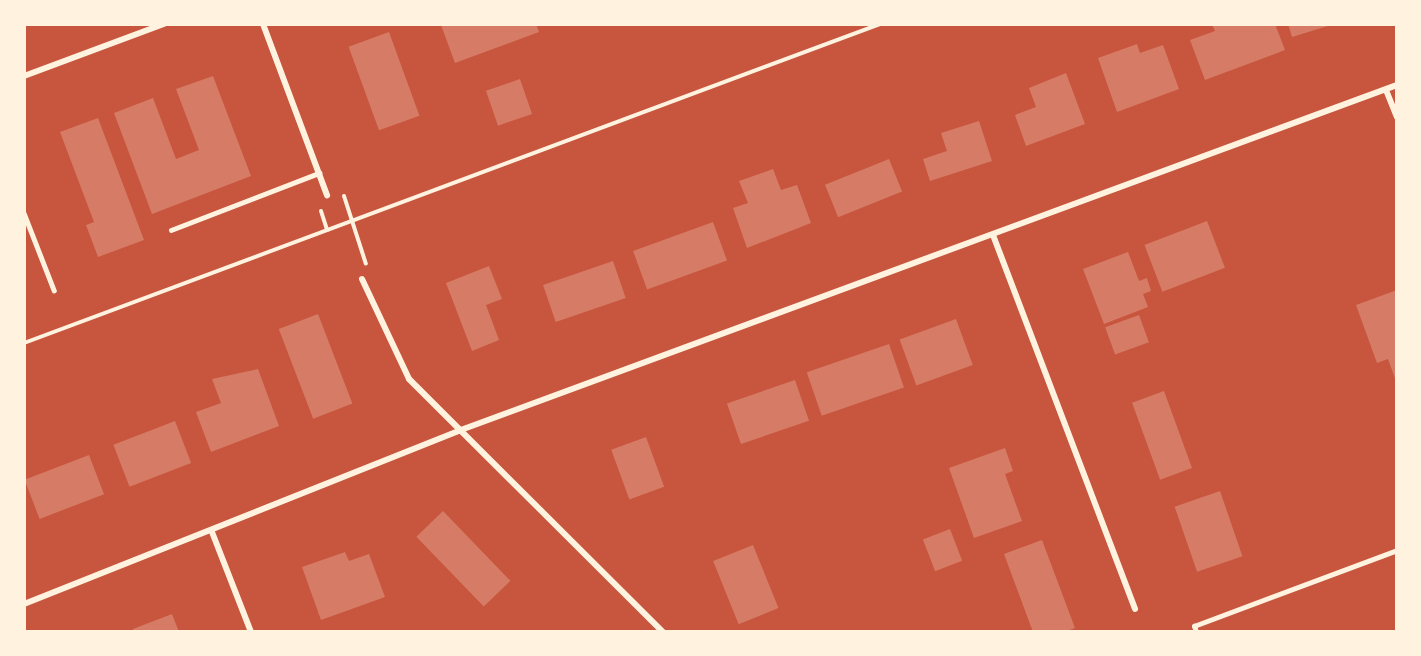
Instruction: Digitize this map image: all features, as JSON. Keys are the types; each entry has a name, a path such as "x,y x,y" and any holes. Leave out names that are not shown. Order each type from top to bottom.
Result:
{"street":[{"path":"24,76 164,24"},
{"path":"263,24 327,195"},
{"path":"24,604 212,532 458,431 1397,85"},
{"path":"1386,90 1397,117"},
{"path":"993,235 1135,609"},
{"path":"362,279 409,379 458,431 663,632"},
{"path":"212,532 251,632"}],"lane":[{"path":"171,230 319,172"},
{"path":"24,213 54,290"},
{"path":"1196,632 1194,626 1397,550"}],"path":[{"path":"24,343 880,24"},
{"path":"327,195 345,196 368,256 362,279"}],"building":[{"path":"536,24 539,32 455,63 441,25"},
{"path":"1212,24 1275,24 1285,50 1205,80 1190,40 1215,31"},
{"path":"1288,24 1331,24 1331,25 1292,37"},
{"path":"389,32 419,116 379,130 349,47"},
{"path":"1137,44 1140,53 1163,45 1179,89 1117,112 1098,58"},
{"path":"1066,73 1085,124 1026,146 1015,115 1036,107 1029,88"},
{"path":"213,76 251,176 152,214 114,113 153,98 176,159 199,150 176,89"},
{"path":"520,79 532,114 498,126 486,91"},
{"path":"98,118 144,240 98,257 86,225 94,222 60,132"},
{"path":"979,121 992,161 930,181 923,159 947,151 941,133"},
{"path":"889,159 902,191 838,217 825,185"},
{"path":"773,169 781,190 797,185 811,223 747,248 733,208 748,203 739,181"},
{"path":"1207,221 1225,268 1162,292 1144,245"},
{"path":"713,222 727,261 647,290 633,251"},
{"path":"1128,252 1139,281 1147,278 1151,291 1143,294 1148,307 1104,324 1083,269"},
{"path":"613,261 626,298 556,322 543,285"},
{"path":"489,266 502,299 486,305 499,340 472,351 446,283"},
{"path":"1397,290 1397,384 1388,359 1377,363 1356,305"},
{"path":"318,314 352,404 313,419 279,329"},
{"path":"1139,315 1149,342 1115,355 1105,327"},
{"path":"956,319 973,365 916,386 900,340"},
{"path":"889,344 904,387 822,416 807,372"},
{"path":"258,369 279,426 211,452 196,412 221,403 212,379"},
{"path":"795,380 809,421 741,444 727,403"},
{"path":"1164,391 1192,468 1160,480 1132,403"},
{"path":"175,421 191,463 130,487 113,445"},
{"path":"646,437 664,487 629,499 611,450"},
{"path":"1005,448 1013,471 1005,474 1022,521 974,538 949,468"},
{"path":"89,455 104,494 40,519 25,480"},
{"path":"1220,491 1242,556 1197,572 1175,507"},
{"path":"443,511 510,581 484,606 416,537"},
{"path":"950,529 962,561 935,571 923,539"},
{"path":"1042,540 1075,628 1064,632 1033,632 1004,554"},
{"path":"753,545 778,608 739,624 713,561"},
{"path":"345,552 349,561 369,554 385,597 321,620 302,567"},
{"path":"172,614 179,632 134,632 133,629"}]}
